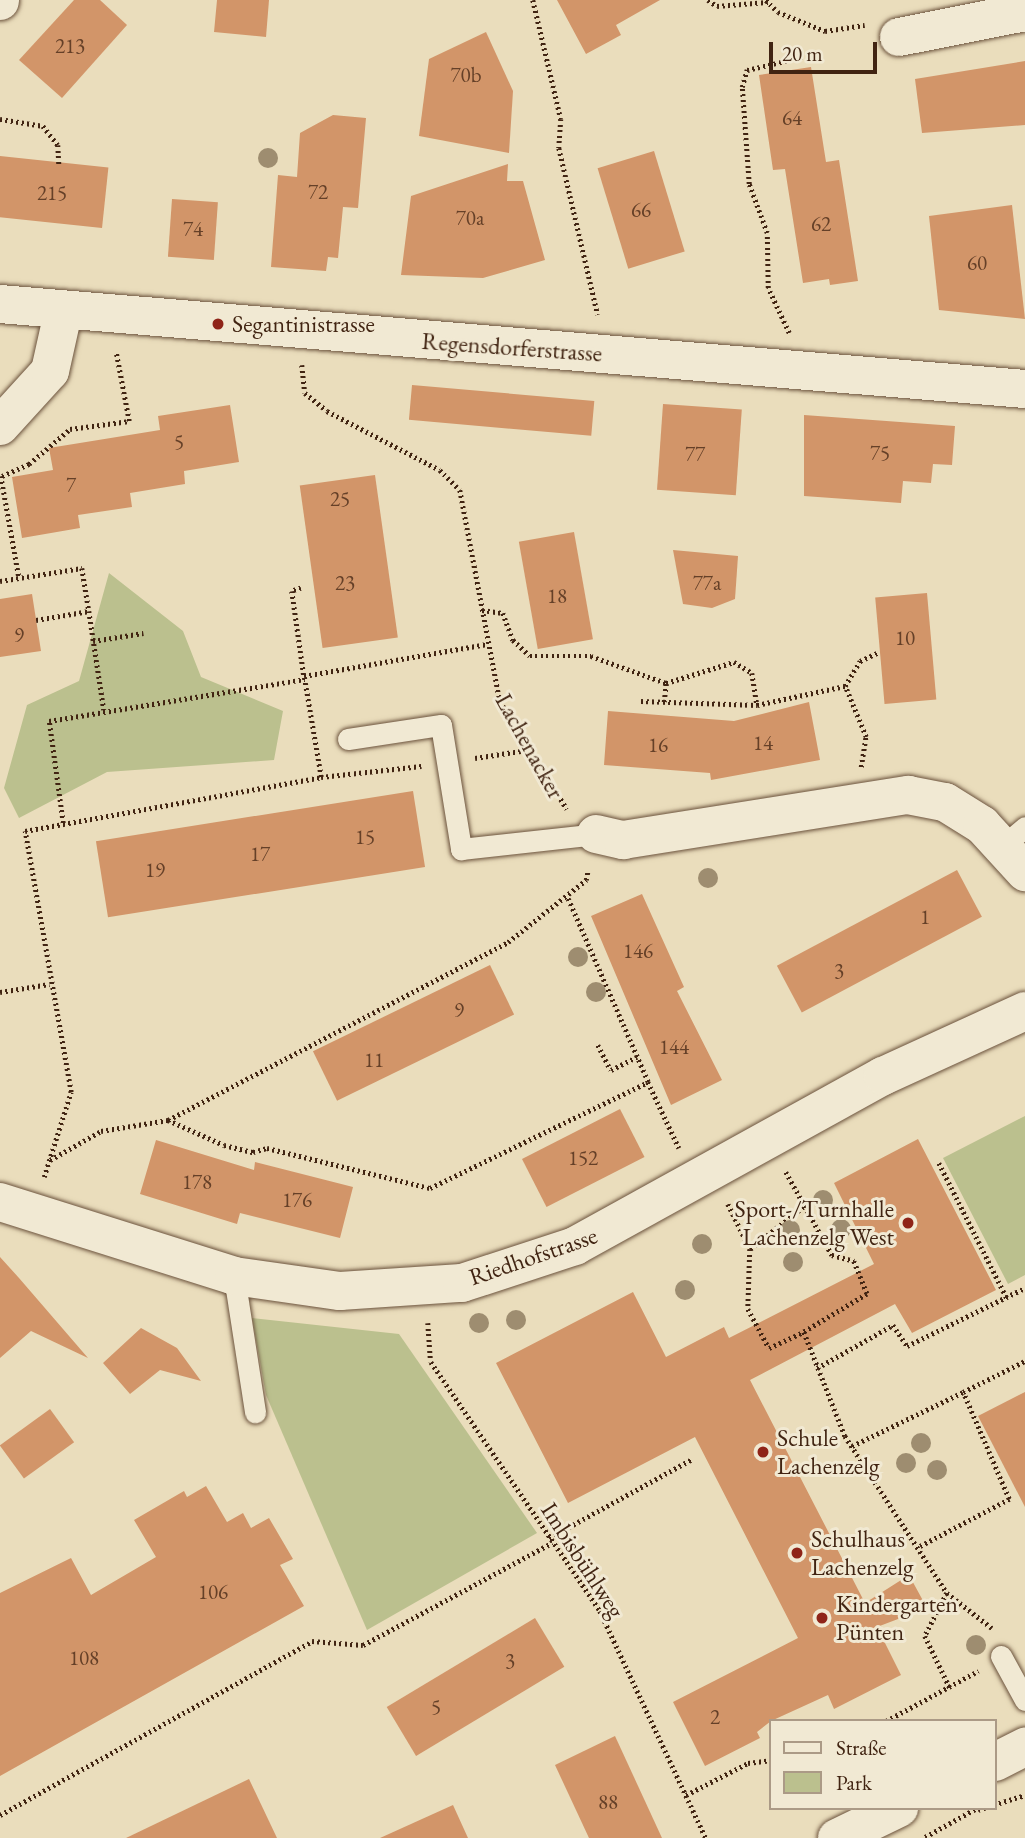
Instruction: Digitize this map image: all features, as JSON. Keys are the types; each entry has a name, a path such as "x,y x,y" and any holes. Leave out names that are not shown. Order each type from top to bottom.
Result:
{"street":[{"path":"888,30 1025,12"},
{"name":"Regensdorferstrasse","path":"0,304 63,313 1025,389"},
{"path":"0,426 50,371 63,313"},
{"path":"596,834 623,840 908,795 945,802 1018,848"},
{"name":"Riedhofstrasse","path":"0,1202 234,1276 340,1291 462,1283 503,1271 621,1224 883,1076 1025,1011"},
{"path":"997,1761 1025,1747"},
{"path":"837,1838 895,1810"}],"lane":[{"path":"348,739 441,725 461,849 596,834"},
{"path":"234,1276 255,1412"},
{"path":"1001,1656 1025,1700"}],"path":[{"path":"533,0 561,118 559,148 595,282 600,330"},
{"path":"708,0 717,6 767,1 825,31 888,30"},
{"path":"792,344 768,288 767,233 749,184 742,87 747,70 802,57"},
{"path":"0,119 43,126 58,145 59,166"},
{"path":"19,578 1,476 29,464 70,429 129,421 114,342"},
{"name":"Lachenacker","path":"301,356 305,393 440,470 460,490 487,644 500,701 561,805 596,834"},
{"path":"0,581 82,568 104,710"},
{"path":"301,589 292,591 321,777"},
{"path":"482,610 503,612 513,640 530,656 591,656 666,683 734,662 752,673 757,705"},
{"path":"36,620 89,611"},
{"path":"93,641 143,633"},
{"path":"63,823 49,721 487,644"},
{"path":"641,701 757,705 845,686 860,661 880,652"},
{"path":"664,702 666,683"},
{"path":"845,686 866,737 855,802"},
{"path":"501,754 527,750"},
{"path":"39,1191 71,1092 49,984 25,831 321,777 352,775"},
{"path":"49,1160 101,1131 168,1120 400,1003 412,989 508,942 586,880 596,834"},
{"path":"567,897 682,1155"},
{"path":"0,992 49,984"},
{"path":"598,1045 611,1070 637,1057"},
{"path":"168,1120 253,1152 267,1148 430,1188 648,1082"},
{"path":"939,1163 1007,1298"},
{"path":"724,1197 750,1249 748,1309 769,1348 804,1332 867,1294 854,1261 832,1255 782,1165"},
{"path":"750,1249 805,1206"},
{"path":"817,1368 894,1325 906,1346 1025,1289"},
{"name":"Imbisbühlweg","path":"426,1309 431,1362 600,1611 706,1838"},
{"path":"804,1332 852,1446 920,1546 947,1593 990,1623"},
{"path":"852,1446 1025,1361"},
{"path":"920,1546 1009,1499 963,1392"},
{"path":"0,1815 312,1641 363,1645 692,1459"},
{"path":"947,1593 925,1636 950,1688"},
{"path":"890,1719 950,1688 1001,1656"},
{"path":"686,1795 748,1763 769,1760"},
{"path":"997,1803 1025,1795"},
{"path":"922,1838 976,1810"}],"green space":[{"path":"109,573 183,631 201,677 283,711 274,760 107,772 19,818 4,788 27,705 79,681"},
{"path":"1025,1116 1025,1275 1008,1284 943,1158"},
{"path":"252,1318 399,1334 537,1533 367,1630 266,1395"}],"building":[{"path":"74,0 100,0 127,25 62,98 19,60"},
{"path":"217,0 269,0 266,37 214,32"},
{"path":"557,0 660,0 616,25 621,35 586,54"},
{"path":"486,32 513,91 509,153 419,136 429,59"},
{"path":"1025,61 1025,125 922,133 915,79"},
{"path":"811,67 826,162 839,160 858,281 830,285 829,279 803,283 785,169 773,170 759,75"},
{"path":"333,115 366,118 358,208 343,207 338,258 328,257 326,271 271,267 278,175 297,177 300,133"},
{"path":"654,151 685,251 628,269 598,168"},
{"path":"0,156 108,167 102,228 0,217"},
{"path":"508,164 507,181 523,181 545,260 483,278 401,275 411,196"},
{"path":"172,199 218,202 214,260 168,257"},
{"path":"1012,205 1025,319 939,310 929,216"},
{"path":"412,385 594,401 591,436 409,420"},
{"path":"663,404 742,410 736,495 657,490"},
{"path":"230,405 239,462 184,471 185,484 130,493 132,507 78,515 80,528 22,538 12,477 53,470 49,448 160,430 158,416"},
{"path":"804,415 955,426 952,465 933,464 931,483 903,481 901,503 804,496"},
{"path":"375,475 398,637 323,648 300,486"},
{"path":"574,532 593,639 538,649 519,542"},
{"path":"673,550 738,556 735,599 712,608 683,604"},
{"path":"927,593 936,700 885,704 875,598"},
{"path":"32,594 41,651 0,657 0,599"},
{"path":"809,702 820,760 711,780 710,773 604,765 608,711 734,721"},
{"path":"413,791 425,867 108,917 96,841"},
{"path":"957,870 982,917 802,1013 777,966"},
{"path":"642,894 684,987 677,991 722,1080 671,1105 591,916"},
{"path":"490,965 514,1014 337,1101 313,1051"},
{"path":"620,1109 645,1157 547,1207 522,1159"},
{"name":"Schulhaus Lachenzelg","path":"918,1139 996,1290 912,1333 895,1304 750,1380 865,1603 909,1575 927,1608 877,1627 901,1675 834,1709 828,1695 775,1719 769,1719 769,1723 757,1732 760,1738 705,1766 673,1702 798,1638 695,1437 568,1503 496,1363 633,1292 666,1357 724,1327 729,1338 874,1264 834,1183"},
{"path":"156,1140 254,1170 255,1162 353,1187 340,1238 240,1213 237,1224 140,1194"},
{"path":"0,1257 88,1358 31,1331 0,1358"},
{"path":"141,1328 177,1348 201,1381 160,1370 130,1394 103,1363"},
{"path":"1025,1392 1025,1507 978,1416"},
{"path":"50,1409 74,1442 24,1479 0,1445"},
{"path":"206,1486 227,1522 243,1513 251,1528 269,1518 293,1559 280,1565 304,1606 0,1776 0,1593 71,1558 91,1595 156,1557 134,1520 184,1491 187,1497"},
{"path":"535,1618 564,1667 416,1756 387,1707"},
{"path":"615,1736 662,1838 589,1838 555,1765"},
{"path":"249,1779 277,1838 126,1838"},
{"path":"453,1805 468,1838 380,1838"}],"place":[{"name":"Segantinistrasse","path":"218,324"},
{"name":"Sport-/Turnhalle Lachenzelg West","path":"908,1223"},
{"name":"Schule Lachenzelg","path":"763,1452"},
{"name":"Schulhaus Lachenzelg","path":"797,1553"},
{"name":"Kindergarten Pünten","path":"822,1618"}]}
